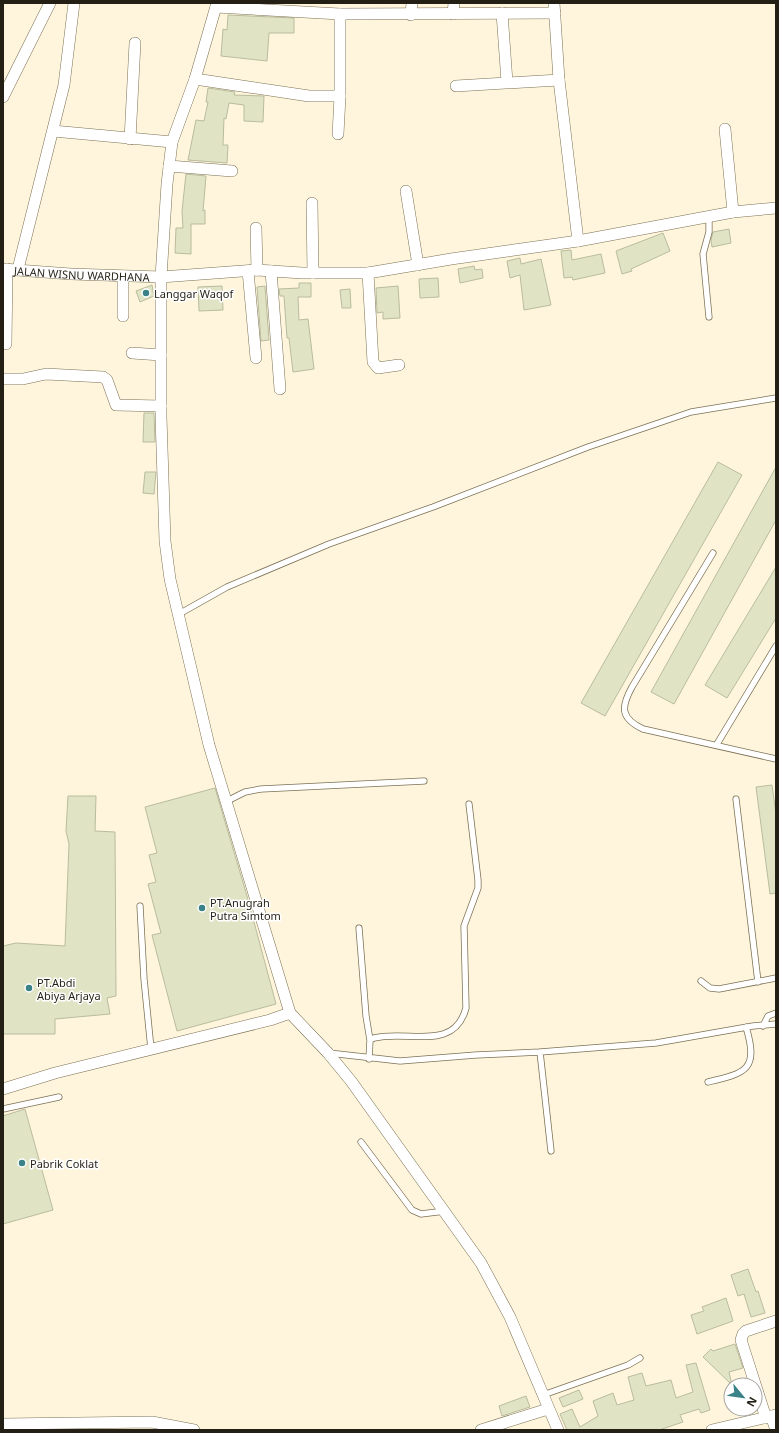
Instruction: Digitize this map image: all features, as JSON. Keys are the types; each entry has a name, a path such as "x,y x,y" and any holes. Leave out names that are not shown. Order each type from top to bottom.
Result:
{"street":[{"path":"3,97 6,86 50,3"},
{"path":"6,344 9,269 53,132 64,85 74,3"},
{"path":"411,15 412,3"},
{"path":"558,1430 497,1290 481,1263 351,1081 328,1053 290,1013 209,745 170,578 165,541 161,406 161,277 172,142 195,79 217,5 340,14 411,15 454,9 502,13 554,8 559,80 578,241"},
{"path":"502,13 507,82"},
{"path":"338,134 340,96 340,14"},
{"path":"130,138 135,43"},
{"path":"195,79 309,96 340,96"},
{"path":"456,86 559,80"},
{"path":"725,129 733,212"},
{"path":"53,132 172,142"},
{"path":"169,166 232,171"},
{"path":"406,191 418,265"},
{"path":"312,203 313,273"},
{"name":"JALAN WISNU WARDHANA","path":"9,269 161,277 271,270 313,273 368,273 578,241 733,212 776,208"},
{"path":"256,228 253,271 256,358"},
{"path":"271,270 280,389"},
{"path":"368,273 373,362 378,368 399,365"},
{"path":"123,276 123,316"},
{"path":"132,353 161,354"},
{"path":"3,379 23,379 46,374 103,377 107,380 116,405 161,406"},
{"path":"3,1089 54,1073 270,1020 290,1013"},
{"path":"776,1321 746,1331 741,1340 776,1430"},
{"path":"481,1430 548,1409"},
{"path":"712,1430 771,1417"},
{"path":"3,1424 152,1422 194,1430"}],"lane":[{"path":"709,216 709,232 703,254 709,318"},
{"path":"179,614 227,587 329,544 440,505 588,447 691,412 776,398"},
{"path":"713,553 632,687 625,700 624,709 632,724 643,729 717,744 776,759"},
{"path":"717,744 776,646"},
{"path":"225,802 245,792 261,789 424,781"},
{"path":"736,799 758,982"},
{"path":"370,1040 379,1036 444,1035 456,1028 464,1016 466,1008 464,926 478,884 469,804"},
{"path":"140,906 144,979 151,1049"},
{"path":"359,928 366,1016 370,1040 369,1059"},
{"path":"701,981 710,988 719,989 776,978"},
{"path":"763,1026 769,1015 776,1013"},
{"path":"328,1053 369,1059 400,1061 540,1052 656,1043 746,1027 776,1024"},
{"path":"708,1082 733,1076 746,1069 751,1057 752,1049 746,1027"},
{"path":"540,1052 551,1151"},
{"path":"3,1109 59,1097"},
{"path":"361,1142 412,1210 421,1214 444,1212"},
{"path":"543,1395 628,1365 640,1358"}],"building":[{"path":"228,15 294,18 294,33 269,33 267,61 221,56 223,29 227,30"},
{"path":"208,88 235,92 234,95 264,96 263,122 244,121 244,105 229,103 226,119 224,118 223,145 228,145 227,163 188,160 196,120 204,121 208,102 206,102"},
{"path":"186,174 206,176 203,211 205,210 205,224 191,224 191,254 175,253 176,228 183,228 182,211"},
{"path":"729,229 731,243 712,247 711,240 713,232"},
{"path":"663,233 670,251 631,269 632,271 622,274 616,251"},
{"path":"571,250 572,260 601,254 605,273 573,280 572,277 564,278 561,251"},
{"path":"520,258 521,264 541,259 551,305 524,310 520,275 510,278 507,261"},
{"path":"474,266 475,270 482,269 483,278 460,283 458,269"},
{"path":"438,278 439,297 420,298 419,279"},
{"path":"299,283 311,283 311,297 298,297 299,320 308,319 314,369 293,372 289,338 287,338 284,296 280,296 279,289 299,288"},
{"name":"Langgar Waqof","path":"152,285 154,296 140,302 136,291"},
{"path":"222,286 223,310 199,311 198,287"},
{"path":"265,286 269,340 261,341 257,287"},
{"path":"398,286 400,318 383,319 383,312 377,313 376,288"},
{"path":"350,289 351,308 342,308 340,290"},
{"path":"144,413 154,413 155,442 143,442"},
{"path":"718,462 742,475 605,716 581,703"},
{"path":"776,467 776,520 674,704 651,692"},
{"path":"145,472 156,472 154,494 143,493"},
{"path":"776,567 776,618 727,698 705,685"},
{"path":"772,785 776,814 776,893 770,894 756,787"},
{"name":"PT.Anugrah Putra Simtom","path":"215,788 247,896 276,1004 177,1031 152,935 161,933 148,884 156,882 149,855 157,853 145,807"},
{"path":"68,796 96,796 95,831 115,832 116,996 107,998 110,1014 55,1019 55,1034 3,1034 3,946 16,943 65,946 69,844 66,831"},
{"name":"Pabrik Coklat","path":"25,1109 53,1210 3,1224 3,1116"},
{"path":"748,1269 756,1292 758,1291 765,1313 751,1317 744,1294 738,1296 731,1275"},
{"path":"726,1298 733,1321 697,1334 691,1315 704,1311 702,1307"},
{"path":"735,1344 743,1368 729,1372 730,1377 724,1377 703,1357 711,1349 713,1351"},
{"path":"696,1363 710,1410 701,1413 699,1409 680,1415 683,1422 659,1430 567,1430 560,1414 572,1409 580,1427 598,1416 593,1401 613,1393 617,1405 634,1400 628,1377 642,1373 646,1386 671,1380 676,1398 693,1392 686,1365"},
{"path":"579,1390 583,1399 563,1407 559,1398"},
{"path":"526,1396 530,1407 502,1416 499,1406"}],"place":[{"name":"Langgar Waqof","path":"146,293"},
{"name":"PT.Anugrah Putra Simtom","path":"202,908"},
{"name":"PT.Abdi Abiya Arjaya","path":"29,988"},
{"name":"Pabrik Coklat","path":"22,1163"}]}
